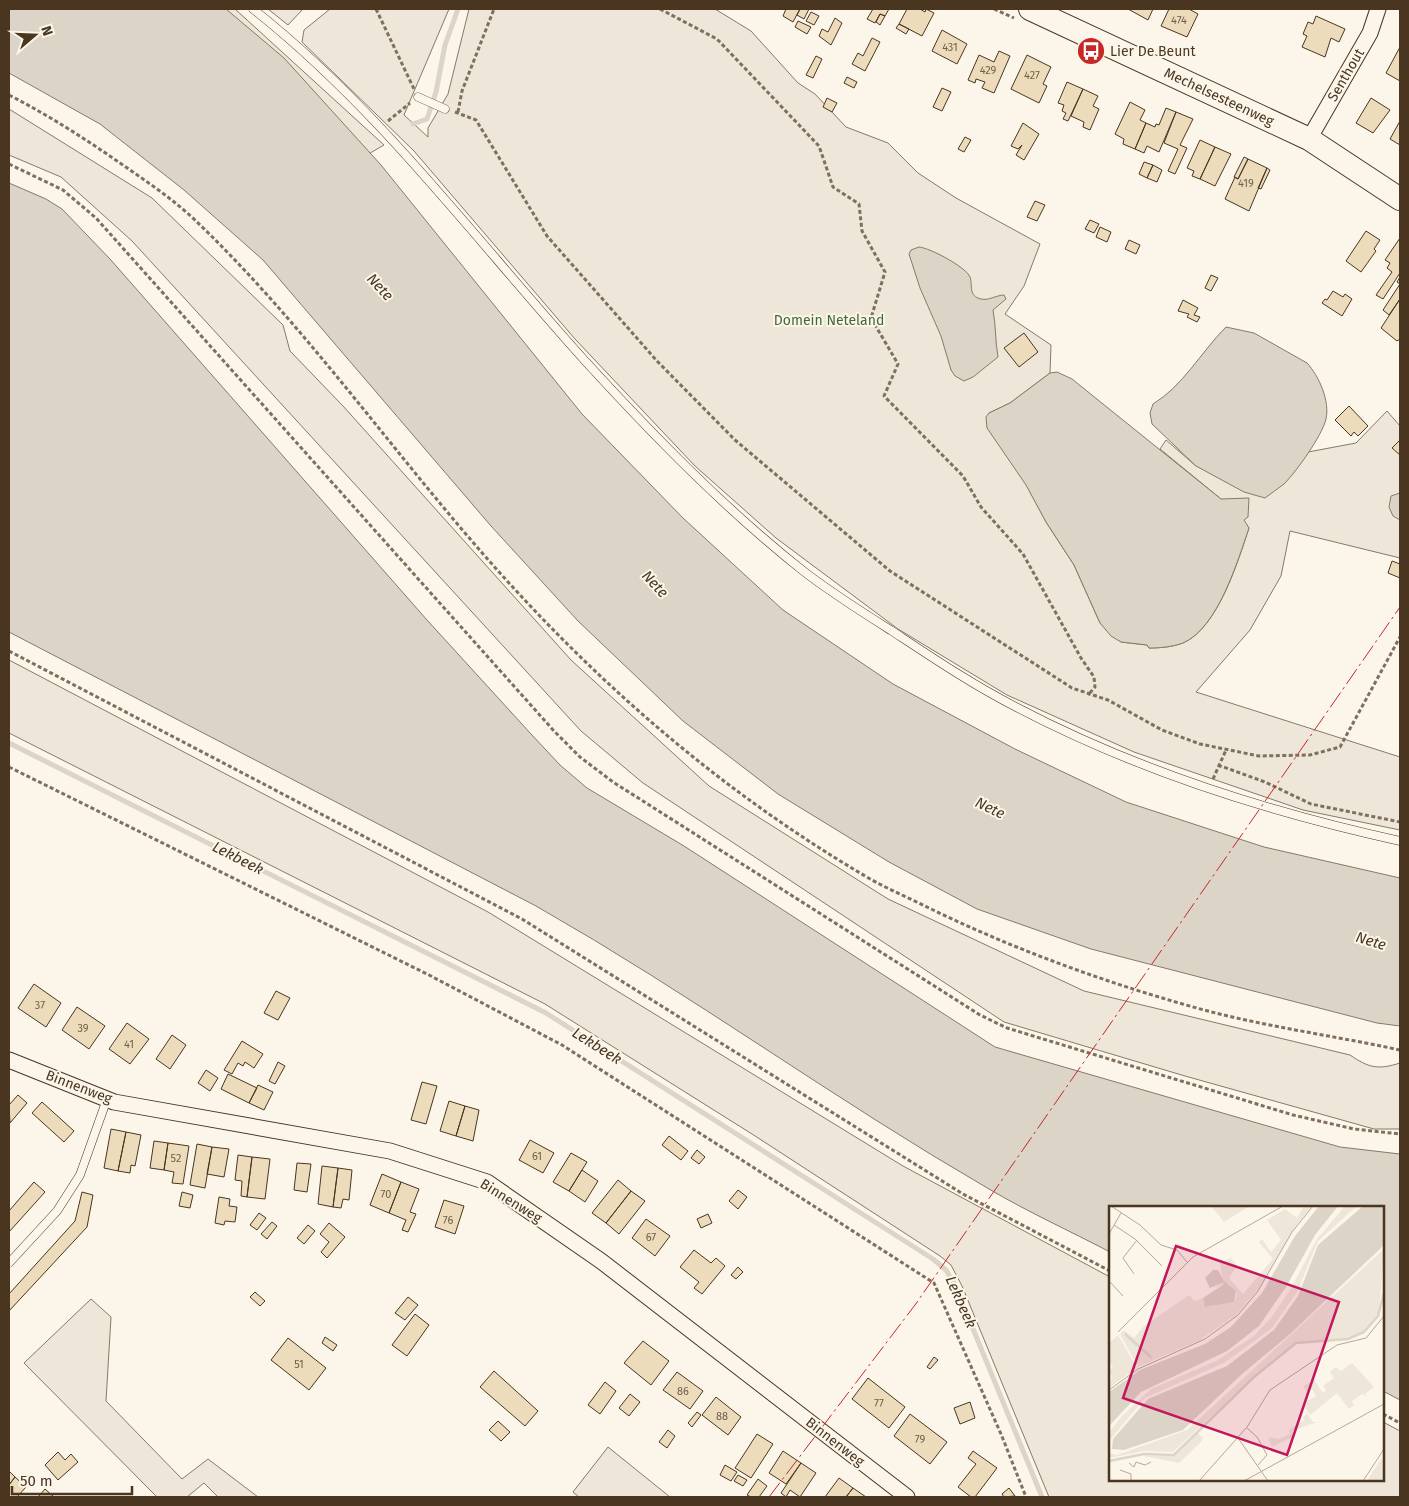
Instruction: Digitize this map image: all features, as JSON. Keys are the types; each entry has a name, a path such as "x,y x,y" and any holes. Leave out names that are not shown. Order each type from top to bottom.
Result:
{"main road":[{"name":"Mechelsesteenweg","path":"1030,9 1309,139 1400,199"}],"street":[{"name":"Senthout","path":"1309,139 1370,33 1378,9"},
{"name":"Binnenweg","path":"9,1060 107,1099 390,1151 487,1182 601,1261 907,1497"}],"lane":[{"path":"253,9 288,36 343,88 486,245 586,362 669,450 726,504 804,571 955,673 1016,707 1079,737 1158,769 1269,809 1400,840"},
{"path":"418,97 445,109"},
{"path":"9,1264 57,1211 80,1175 107,1099"}],"path":[{"path":"376,9 418,97 394,114 382,130"},
{"path":"494,9 462,91 458,112 476,120 546,236 657,361 735,440 890,571 1072,688 1088,695 1108,700 1162,730 1226,750 1259,756 1310,755 1340,747 1400,637"},
{"path":"660,9 717,39 819,146 833,187 859,204 862,231 885,272 871,318 898,364 884,396 963,476 981,507 1023,554 1081,658 1094,676 1095,686 1088,695"},
{"path":"9,95 59,121 143,179 194,219 294,326 445,510 520,596 586,662 681,748 781,823 874,881 982,934 1097,976 1206,1010 1400,1050"},
{"path":"9,164 63,190 96,218 554,731 580,757 613,782 980,1015 1007,1028 1293,1116 1354,1129 1400,1134"},
{"path":"9,650 522,919 963,1194 1109,1270"},
{"path":"1226,750 1218,765 1265,782 1311,804 1400,822"},
{"path":"9,767 436,979 562,1046 934,1283 1001,1434 1026,1497"},
{"path":"1384,1415 1400,1423"}],"green space":[{"path":"201,9 235,9 384,145 365,156"},
{"path":"268,9 303,9 288,25"},
{"name":"Domein Neteland","path":"330,9 449,9 404,115 428,137 428,128 448,94 469,9 715,9 751,31 798,83 815,94 846,127 888,143 918,173 956,198 1040,244 1024,286 1005,314 1051,345 1050,373 1010,403 989,413 1046,522 1074,565 1100,623 1121,642 1147,645 1149,648 1162,647 1183,643 1195,635 1207,623 1225,592 1233,575 1249,528 1221,499 1160,449 1166,440 1196,466 1284,484 1308,452 1356,443 1387,411 1400,426 1400,558 1290,531 1281,576 1250,630 1196,692 1400,757 1400,830 1303,810 1134,752 1007,695 898,629 776,538 695,466 575,339 414,151 302,42 304,30"},
{"path":"9,109 152,198 283,325 290,351 343,406 571,660 709,786 888,899 1084,991 1350,1055 1368,1065 1386,1067 1400,1063 1400,1129 1374,1129 1185,1076 1004,1022 643,783 581,731 132,241 61,177 9,155"},
{"path":"9,660 488,912 903,1166 1109,1276 1109,1481 1384,1481 1384,1423 1400,1431 1400,1497 1049,1497 962,1286 951,1265 940,1256 752,1134 545,1004 9,733"},
{"path":"91,1299 111,1317 106,1401 182,1479 208,1459 258,1497 218,1497 204,1483 187,1497 157,1497 24,1363"},
{"path":"608,1447 670,1497 579,1497 573,1492"}],"water":[{"name":"Nete","path":"9,9 226,9 284,58 381,165 582,414 683,518 783,610 893,684 1015,749 1126,802 1264,847 1400,878 1400,1026 1377,1023 1091,949 977,909 889,862 778,794 683,721 578,621 491,526 263,260 184,190 100,124 9,73"},
{"path":"9,183 46,199 62,209 110,259 427,620 560,765 587,788 684,846 995,1047 1340,1147 1400,1154 1400,1400 1384,1392 1384,1206 1109,1206 1109,1252 1034,1214 932,1155 651,975 536,906 9,632"},
{"path":"919,247 939,254 962,268 970,277 974,296 977,298 987,299 1004,295 1006,299 993,310 998,357 973,377 964,381 955,376 951,370 941,336 920,288 909,254 911,250"},
{"path":"1226,327 1254,333 1307,363 1316,375 1325,397 1326,419 1314,444 1302,463 1284,484 1265,498 1244,492 1196,466 1152,424 1150,413 1153,404 1174,388"},
{"path":"1057,372 1072,379 1221,499 1249,498 1248,517 1244,520 1249,528 1225,592 1207,623 1195,635 1183,643 1149,648 1147,645 1121,642 1111,636 1100,623 1074,565 1046,522 1026,485 987,428 986,417 989,413 1010,403 1050,373"},
{"path":"1400,493 1400,520 1393,516 1389,507 1391,496"}],"building":[{"path":"786,9 800,9 793,22 783,16"},
{"path":"800,9 809,9 804,19 797,15"},
{"path":"873,9 889,9 885,16 880,14 875,23 867,19"},
{"path":"907,9 920,9 925,12 926,9 934,13 922,36 899,24"},
{"path":"1128,9 1153,9 1148,20"},
{"path":"1169,9 1189,9 1198,14 1187,37 1161,26"},
{"path":"811,12 819,16 814,25 806,21"},
{"path":"880,14 885,16 880,25 876,22"},
{"path":"1316,16 1345,29 1339,42 1331,38 1325,57 1302,47 1307,36 1303,34 1308,22 1313,24"},
{"path":"835,18 842,23 831,45 819,36 822,29 828,32"},
{"path":"798,21 811,27 807,34 795,27"},
{"path":"899,24 909,29 906,34 896,28"},
{"path":"942,30 967,44 957,64 932,51"},
{"path":"872,38 880,42 865,71 852,64 858,53 863,56"},
{"path":"1400,47 1400,81 1386,73"},
{"path":"999,51 1010,56 994,93 982,88 985,82 976,79 975,83 968,80 979,55 994,62"},
{"path":"1027,55 1051,67 1043,84 1047,86 1039,103 1011,89"},
{"path":"816,56 822,59 813,78 806,75"},
{"path":"847,77 857,82 854,88 844,83"},
{"path":"1067,82 1083,89 1068,121 1063,119 1066,113 1062,111 1064,105 1058,103"},
{"path":"942,88 951,92 942,111 933,107"},
{"path":"1083,89 1098,96 1093,106 1099,109 1090,130 1083,127 1084,122 1071,116"},
{"path":"827,98 837,103 832,112 823,107"},
{"path":"1371,98 1390,110 1373,133 1356,123"},
{"path":"1130,102 1145,110 1140,120 1146,123 1135,149 1123,144 1124,139 1115,134"},
{"path":"1166,108 1176,112 1159,152 1147,146 1144,153 1135,149 1146,123 1155,127 1156,124 1159,125"},
{"path":"1176,112 1193,119 1180,145 1187,148 1175,174 1168,171 1178,149 1164,143"},
{"path":"1400,121 1400,145 1390,139"},
{"path":"1023,123 1039,134 1024,160 1016,155 1022,145 1018,149 1011,146"},
{"path":"965,137 971,140 964,152 958,149"},
{"path":"1200,140 1215,147 1200,179 1192,176 1194,171 1187,168"},
{"path":"1215,147 1231,154 1215,186 1200,179"},
{"path":"1244,157 1248,159 1238,179 1234,177"},
{"path":"1248,159 1267,168 1249,211 1225,199 1235,177 1238,179"},
{"path":"1144,162 1153,165 1147,178 1139,174"},
{"path":"1153,165 1162,170 1157,182 1147,178"},
{"path":"1267,168 1270,170 1261,189 1258,188"},
{"path":"1035,201 1045,205 1037,221 1027,217"},
{"path":"1090,220 1099,224 1094,233 1085,229"},
{"path":"1100,227 1111,232 1107,242 1096,237"},
{"path":"1366,231 1380,240 1374,249 1376,251 1361,272 1346,261"},
{"path":"1400,238 1400,273 1383,299 1376,295 1392,272 1387,268 1390,263 1385,260"},
{"path":"1129,240 1140,245 1136,254 1125,249"},
{"path":"1211,275 1218,278 1211,291 1205,288"},
{"path":"1400,284 1400,299 1389,315 1383,310"},
{"path":"1333,291 1343,297 1345,294 1352,299 1342,316 1322,303 1325,299 1327,300"},
{"path":"1400,299 1400,339 1397,341 1381,328"},
{"path":"1183,300 1198,308 1194,315 1200,317 1197,322 1187,317 1189,314 1178,311"},
{"path":"1024,333 1038,352 1019,367 1004,348"},
{"path":"1349,406 1368,426 1358,436 1354,432 1351,436 1335,420"},
{"path":"1400,442 1400,455 1392,448"},
{"path":"1392,561 1400,564 1400,578 1388,573"},
{"path":"34,984 61,1003 46,1027 18,1008"},
{"path":"276,991 290,998 278,1020 264,1013"},
{"path":"77,1007 105,1026 89,1049 62,1030"},
{"path":"127,1023 149,1039 130,1064 109,1049"},
{"path":"172,1035 186,1045 170,1069 156,1059"},
{"path":"242,1041 263,1054 254,1068 245,1062 243,1066 238,1063 232,1074 224,1070"},
{"path":"278,1062 285,1066 275,1084 269,1081"},
{"path":"206,1070 218,1078 210,1091 198,1083"},
{"path":"228,1074 257,1088 249,1103 221,1089"},
{"path":"422,1082 437,1086 426,1124 411,1120"},
{"path":"258,1085 273,1092 264,1110 249,1103"},
{"path":"18,1095 27,1103 10,1123 9,1105"},
{"path":"449,1101 465,1106 456,1136 440,1131"},
{"path":"42,1102 74,1131 64,1142 32,1113"},
{"path":"465,1106 479,1110 473,1141 456,1136"},
{"path":"111,1129 126,1132 118,1171 104,1168"},
{"path":"126,1132 141,1135 135,1166 131,1165 130,1173 118,1171"},
{"path":"669,1136 688,1151 681,1160 662,1145"},
{"path":"530,1140 554,1153 543,1173 519,1160"},
{"path":"154,1141 168,1143 164,1170 150,1168"},
{"path":"168,1143 189,1146 183,1184 172,1183 174,1172 164,1170"},
{"path":"197,1144 212,1147 205,1188 190,1185"},
{"path":"212,1147 229,1149 224,1177 207,1174"},
{"path":"697,1150 705,1157 699,1164 691,1158"},
{"path":"571,1153 587,1162 569,1191 553,1182"},
{"path":"238,1155 252,1157 247,1197 241,1196 242,1181 235,1180"},
{"path":"252,1157 270,1159 265,1199 247,1197"},
{"path":"297,1163 311,1164 307,1192 294,1190"},
{"path":"322,1166 338,1168 333,1207 318,1204"},
{"path":"338,1168 352,1170 349,1200 343,1199 341,1208 333,1207"},
{"path":"582,1170 598,1181 585,1202 569,1191"},
{"path":"382,1174 401,1182 389,1213 370,1205"},
{"path":"618,1180 631,1191 606,1223 592,1213"},
{"path":"34,1182 45,1192 9,1232 9,1211"},
{"path":"401,1182 419,1189 410,1212 416,1214 408,1232 402,1230 406,1220 389,1213"},
{"path":"738,1190 747,1197 738,1209 729,1201"},
{"path":"631,1191 645,1201 619,1234 606,1223"},
{"path":"82,1192 93,1195 87,1227 9,1311 9,1294 75,1221"},
{"path":"182,1192 193,1195 190,1208 179,1206"},
{"path":"219,1197 230,1199 229,1206 237,1207 235,1222 225,1221 224,1225 215,1223"},
{"path":"444,1200 464,1206 455,1234 435,1227"},
{"path":"259,1213 266,1218 257,1230 250,1225"},
{"path":"708,1214 712,1223 701,1228 697,1219"},
{"path":"646,1219 670,1236 655,1256 632,1238"},
{"path":"272,1222 277,1226 267,1239 261,1234"},
{"path":"329,1223 345,1237 327,1258 321,1252 329,1242 320,1234"},
{"path":"308,1225 315,1231 304,1244 297,1238"},
{"path":"694,1250 711,1263 716,1258 725,1266 702,1294 694,1288 699,1282 680,1267"},
{"path":"738,1267 743,1272 736,1279 731,1275"},
{"path":"255,1292 265,1301 260,1306 250,1297"},
{"path":"408,1297 418,1305 405,1320 395,1313"},
{"path":"415,1314 429,1325 407,1356 392,1345"},
{"path":"325,1337 337,1345 333,1351 322,1343"},
{"path":"288,1338 326,1368 309,1390 271,1360"},
{"path":"643,1341 669,1361 651,1385 624,1363"},
{"path":"934,1357 938,1360 930,1369 927,1367"},
{"path":"494,1371 538,1411 525,1426 480,1387"},
{"path":"677,1372 703,1391 690,1409 663,1390"},
{"path":"868,1378 905,1407 889,1428 852,1399"},
{"path":"605,1382 616,1391 600,1414 588,1405"},
{"path":"630,1394 640,1402 629,1416 619,1408"},
{"path":"716,1397 741,1417 728,1435 702,1415"},
{"path":"970,1402 975,1418 960,1424 954,1408"},
{"path":"697,1412 701,1415 692,1427 688,1423"},
{"path":"910,1414 947,1442 930,1464 894,1436"},
{"path":"498,1421 510,1432 501,1441 489,1430"},
{"path":"668,1430 675,1436 667,1448 659,1442"},
{"path":"757,1434 773,1444 751,1478 735,1468"},
{"path":"783,1451 801,1463 786,1484 769,1473"},
{"path":"973,1451 997,1468 975,1497 971,1497 958,1487 976,1464 968,1458"},
{"path":"58,1452 65,1460 71,1454 78,1462 58,1480 45,1465"},
{"path":"801,1463 816,1473 800,1497 790,1490 786,1497 781,1493"},
{"path":"725,1465 737,1472 731,1481 720,1475"},
{"path":"9,1471 15,1477 9,1485"},
{"path":"738,1475 747,1480 743,1486 734,1481"},
{"path":"15,1477 26,1487 17,1497 9,1497 9,1485"},
{"path":"839,1478 853,1488 846,1497 825,1497"},
{"path":"758,1479 767,1486 759,1497 747,1495"},
{"path":"853,1488 866,1497 846,1497"},
{"path":"1009,1488 1015,1496 1004,1497 1002,1494"},
{"path":"45,1489 54,1497 38,1497"}],"waterway":[{"path":"413,124 427,119 436,92 445,45 458,9"},
{"name":"Lekbeek","path":"9,743 546,1013 933,1259 946,1270 955,1285 1042,1497"}],"power":[{"path":"769,1497 915,1305 1400,607"}],"place":[{"name":"Lier De Beunt","path":"1091,51"}]}
